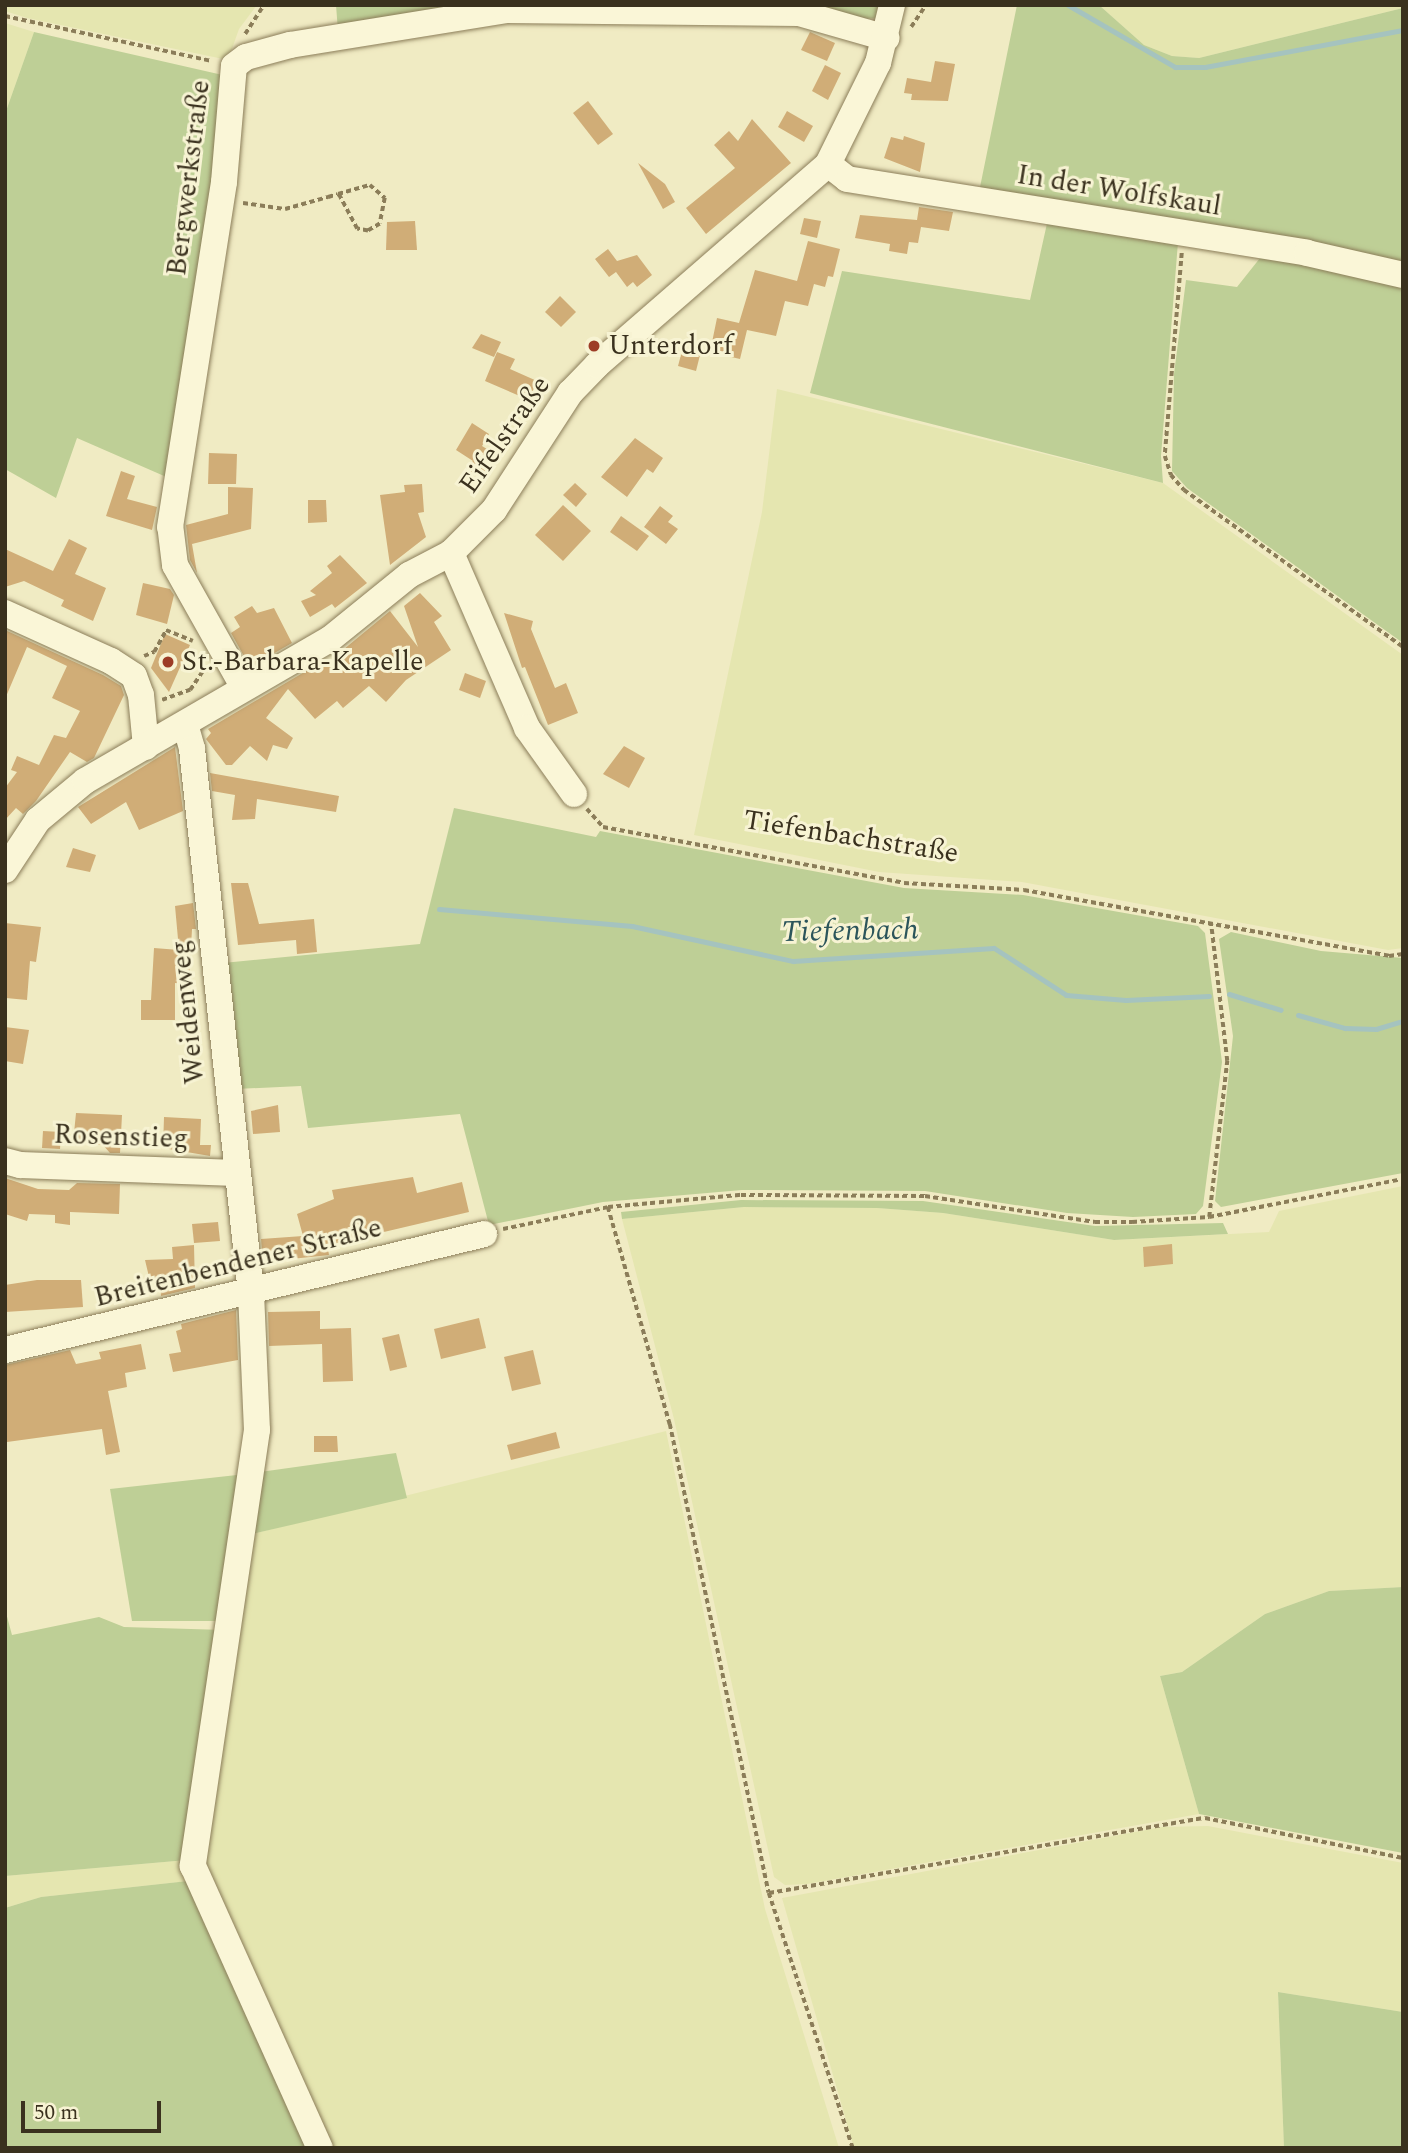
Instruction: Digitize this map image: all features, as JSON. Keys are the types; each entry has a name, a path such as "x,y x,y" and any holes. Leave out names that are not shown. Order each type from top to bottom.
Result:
{"street":[{"path":"886,38 892,5"},
{"path":"886,38 910,5"},
{"name":"Bergwerkstraße","path":"244,688 175,565 170,527 220,208 234,66 246,57 290,45 507,10 799,13 886,38"},
{"name":"Eifelstraße","path":"5,870 38,820 85,781 330,639 409,575 451,552 495,510 570,393 597,365 828,164 847,133 886,38"},
{"name":"In der Wolfskaul","path":"828,164 847,179 1307,253 1403,275"},
{"path":"451,552 527,728 574,794"},
{"path":"5,613 111,661 134,676 141,695 146,747"},
{"name":"Weidenweg","path":"185,724 192,749 251,1293 257,1430 193,1866 320,2148"},
{"name":"Rosenstieg","path":"5,1161 20,1166 236,1173"},
{"name":"Breitenbendener Straße","path":"5,1350 251,1293 484,1234"}],"path":[{"path":"5,16 234,66"},
{"path":"220,208 239,202 285,209 338,194 370,185 379,188 385,198 380,224 368,231 357,229 338,194"},
{"path":"1184,234 1165,456 1171,475 1184,490 1403,648"},
{"path":"139,658 154,652 166,630 198,641 202,672 190,690 150,703"},
{"name":"Tiefenbachstraße","path":"574,794 603,827 904,883 1024,890 1389,956 1403,954"},
{"path":"1209,1217 1227,1061 1211,924"},
{"path":"484,1234 608,1207 741,1195 925,1196 1096,1222 1209,1217 1403,1179"},
{"path":"608,1207 670,1424 769,1893 853,2148"},
{"path":"769,1893 1205,1818 1403,1858"}],"green space":[{"path":"5,5 257,5 239,29 228,60 27,18 5,11"},
{"path":"336,5 885,5 881,18 862,19 800,9 338,31"},
{"path":"1017,5 1099,5 1144,45 1172,56 1199,58 1403,8 1403,270 978,197"},
{"path":"1099,5 1403,5 1403,8 1199,58 1172,56 1144,45"},
{"path":"5,23 34,32 5,114"},
{"path":"34,32 227,76 171,479 77,438 56,498 5,469 5,114"},
{"path":"1048,219 1178,242 1161,456 1163,483 810,393 842,271 1030,300"},
{"path":"1264,253 1403,280 1403,643 1187,488 1172,471 1174,374 1186,280 1237,287"},
{"path":"777,389 1163,483 1403,655 1403,948 1388,950 1022,882 879,872 694,835 762,512"},
{"path":"454,808 596,837 600,831 904,888 1023,895 1198,926 1205,933 1222,1062 1203,1206 1196,1214 1133,1217 1067,1213 925,1191 742,1190 603,1202 489,1225 460,1114 308,1128 301,1086 236,1089 223,963 420,944"},
{"path":"1231,932 1321,951 1403,958 1403,1173 1221,1207 1215,1201 1233,1036 1219,939"},
{"path":"1403,1186 1403,1587 1329,1591 1265,1614 1182,1672 1160,1676 1199,1814 807,1884 785,1885 774,1877 674,1419 622,1219 744,1207 877,1208 943,1213 1114,1240 1269,1232 1279,1211"},
{"path":"741,1200 923,1201 1095,1226 1223,1223 1228,1234 1114,1240 943,1213 877,1208 744,1207 622,1219 621,1212"},
{"path":"666,1431 765,1909 839,2148 329,2148 203,1868 248,1535"},
{"path":"396,1453 407,1498 248,1535 260,1472"},
{"path":"246,1474 223,1621 132,1621 110,1489"},
{"path":"1403,1587 1403,1853 1199,1814 1160,1676 1182,1672 1265,1614 1329,1591"},
{"path":"5,1609 12,1635 99,1617 124,1627 224,1630 187,1860 5,1876"},
{"path":"1208,1826 1403,1863 1403,2012 1278,1992 1284,2148 854,2148 782,1898 1162,1827"},
{"path":"187,1860 188,1881 41,1897 5,1908 5,1876"},
{"path":"188,1881 311,2148 5,2148 5,1908 41,1897"},
{"path":"1278,1992 1403,2012 1403,2148 1284,2148"}],"building":[{"path":"810,32 835,43 827,61 801,50"},
{"path":"935,61 955,64 948,101 911,100 912,94 904,93 907,78 931,82"},
{"path":"825,65 841,73 828,100 812,91"},
{"path":"588,101 613,134 598,145 573,113"},
{"path":"787,111 813,126 804,142 778,127"},
{"path":"752,119 791,163 706,234 686,208 735,168 714,145 729,131 738,141"},
{"path":"904,136 925,143 920,172 884,158 891,137 903,140"},
{"path":"638,163 665,184 675,202 663,209"},
{"path":"919,207 953,212 949,231 921,227 918,243 909,242 907,254 889,251 890,244 855,238 860,215 917,220"},
{"path":"804,218 821,221 817,238 800,234"},
{"path":"415,221 417,250 386,250 387,222"},
{"path":"808,241 840,249 833,277 828,276 825,287 814,284 808,306 785,301 776,336 747,330 740,359 710,352 717,318 739,323 755,270 797,281"},
{"path":"608,249 617,261 637,255 652,275 637,287 633,282 627,287 616,272 609,277 595,259"},
{"path":"560,296 576,312 561,327 545,312"},
{"path":"481,334 501,342 494,357 472,348"},
{"path":"682,351 700,355 696,371 678,366"},
{"path":"497,352 515,359 510,369 537,381 529,400 485,381"},
{"path":"472,423 489,434 482,446 495,454 481,477 467,469 473,461 456,450"},
{"path":"635,438 663,458 653,473 647,469 627,497 601,477"},
{"path":"209,453 237,454 236,484 208,484"},
{"path":"121,471 135,476 127,499 157,507 152,530 106,516"},
{"path":"575,483 587,494 576,507 563,495"},
{"path":"422,484 424,512 418,513 426,537 390,565 380,495 405,492 404,485"},
{"path":"228,487 253,488 251,529 192,544 197,573 190,560 186,525 228,514"},
{"path":"308,500 326,500 327,522 308,523"},
{"path":"563,505 591,531 563,561 535,535"},
{"path":"660,506 673,516 668,522 678,529 666,544 644,527"},
{"path":"621,516 649,536 637,551 610,532"},
{"path":"69,539 87,548 75,574 106,588 93,621 61,606 64,600 24,581 5,587 5,549 53,571"},
{"path":"340,555 367,583 335,608 332,604 310,617 301,601 316,595 310,591 332,573 327,566"},
{"path":"143,583 170,589 174,595 167,624 136,615"},
{"path":"420,593 442,616 434,622 451,650 406,680 386,702 369,686 343,708 337,701 315,719 288,689 266,718 293,738 287,749 273,745 267,761 250,746 232,765 226,765 206,739 211,733 208,729 323,661 326,664 390,611 418,647 404,606"},
{"path":"252,606 257,613 274,608 292,643 250,667 231,633 240,627 234,617"},
{"path":"504,613 533,621 531,629 555,688 566,683 578,713 548,725 525,667 522,668"},
{"path":"5,630 103,675 121,686 124,695 94,758 87,762 70,752 36,801 23,814 16,808 5,820 5,788 17,772 11,770 17,756 39,765 54,735 66,738 80,711 52,698 67,666 27,647 5,699"},
{"name":"St.-Barbara-Kapelle","path":"165,634 190,645 169,692 151,668"},
{"path":"465,673 486,681 480,698 459,690"},
{"path":"624,746 645,758 629,788 603,774"},
{"path":"175,747 183,811 139,830 126,802 91,824 78,807"},
{"path":"210,773 339,796 336,812 257,799 255,819 232,820 235,795 212,791"},
{"path":"73,848 96,855 90,872 66,867"},
{"path":"231,883 248,883 259,924 314,919 317,952 297,954 296,940 238,945"},
{"path":"193,903 196,929 192,929 189,984 175,983 175,1020 141,1020 141,1000 151,1000 154,948 179,950 175,906"},
{"path":"5,923 41,927 36,962 30,961 27,1000 6,998"},
{"path":"5,1027 29,1030 23,1064 5,1061"},
{"path":"278,1105 280,1132 253,1134 251,1111"},
{"path":"76,1113 122,1115 120,1153 110,1153 103,1145 73,1143"},
{"path":"164,1117 201,1119 200,1145 211,1145 210,1156 163,1148"},
{"path":"43,1131 61,1132 60,1149 42,1148"},
{"path":"413,1177 417,1193 462,1182 469,1212 337,1243 328,1249 329,1255 263,1262 261,1239 303,1236 297,1214 334,1199 332,1190"},
{"path":"5,1178 38,1189 69,1190 77,1183 120,1184 119,1214 70,1212 70,1225 55,1223 55,1215 29,1214 27,1221 5,1214"},
{"path":"218,1222 220,1241 194,1243 192,1224"},
{"path":"1172,1244 1173,1264 1144,1267 1143,1247"},
{"path":"194,1245 195,1288 161,1296 160,1279 150,1281 145,1260 173,1259 172,1247"},
{"path":"37,1280 81,1280 83,1307 5,1312 5,1285"},
{"path":"236,1310 238,1360 173,1372 169,1354 181,1352 176,1331 182,1329 181,1324"},
{"path":"320,1311 320,1329 351,1328 353,1381 323,1382 322,1344 269,1346 268,1312"},
{"path":"479,1318 486,1348 441,1359 434,1329"},
{"path":"399,1334 407,1367 390,1371 382,1338"},
{"path":"141,1344 146,1369 125,1373 127,1387 108,1391 120,1452 106,1455 102,1429 7,1442 5,1365 70,1350 76,1364 101,1359 99,1352"},
{"path":"533,1350 541,1384 512,1391 504,1357"},
{"path":"556,1432 560,1448 511,1460 507,1445"},
{"path":"314,1436 337,1436 338,1452 314,1452"}],"waterway":[{"path":"1068,5 1175,67 1205,67 1403,30"},
{"name":"Tiefenbach","path":"439,909 632,926 793,961 994,948 1066,995 1126,1000 1209,996"},
{"name":"Tiefenbach","path":"1229,994 1281,1010"},
{"name":"Tiefenbach","path":"1298,1015 1345,1028 1376,1029 1403,1021"}],"place":[{"name":"Unterdorf","path":"594,346"},
{"name":"St.-Barbara-Kapelle","path":"168,662"}]}
